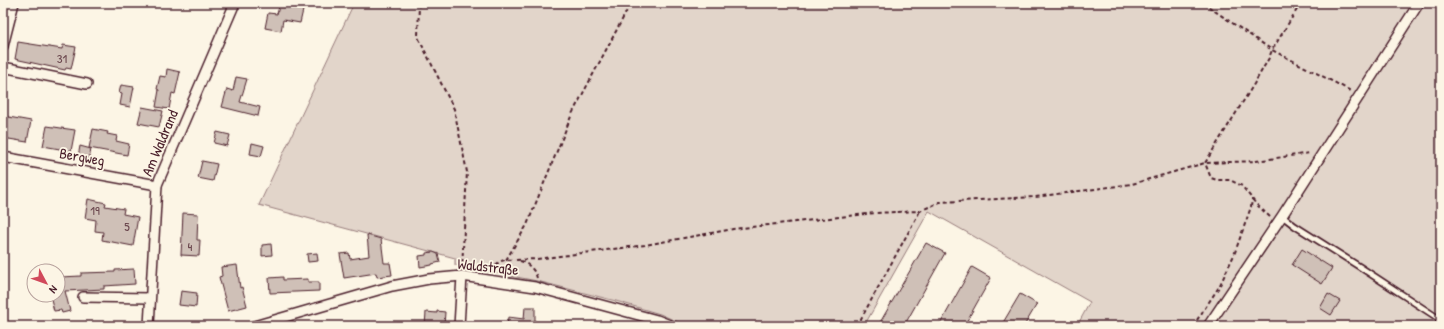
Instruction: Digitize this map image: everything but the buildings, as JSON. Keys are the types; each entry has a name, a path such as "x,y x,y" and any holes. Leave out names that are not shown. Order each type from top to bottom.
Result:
{"street":[{"path":"3,46 14,3"},
{"name":"Am Waldrand","path":"149,326 157,185 235,3"},
{"path":"1208,326 1324,151 1419,3"},
{"path":"3,67 87,84"},
{"name":"Bergweg","path":"3,157 157,185"},
{"path":"459,326 462,276"},
{"name":"Waldstraße","path":"254,326 392,286 429,279 462,276 535,287 657,320 672,326"},
{"path":"83,297 150,298"}],"lane":[{"path":"1279,219 1294,226 1360,267 1441,320"}],"path":[{"path":"420,3 418,37 454,109 467,172 462,276"},
{"path":"506,260 527,225 572,114 631,3"},
{"path":"1203,3 1272,50 1359,95"},
{"path":"1205,163 1254,84 1272,50 1301,3"},
{"path":"493,280 492,271 496,264 500,261 506,260 537,260 645,245 733,229 875,213 920,211 940,202 1035,197 1132,184 1205,163 1256,161 1324,151"},
{"path":"1205,163 1211,178 1217,180 1230,180 1242,186 1256,204 1279,219"},
{"path":"1193,326 1219,288 1234,255 1251,207 1252,198"},
{"path":"857,326 920,211"},
{"path":"516,260 525,262 536,274 537,281 535,287"}],"shaded area":[{"path":"354,3 1441,3 1441,326 1077,326 1090,302 929,211 864,326 687,326 660,314 616,301 537,281 455,265 455,258 259,205"}]}
